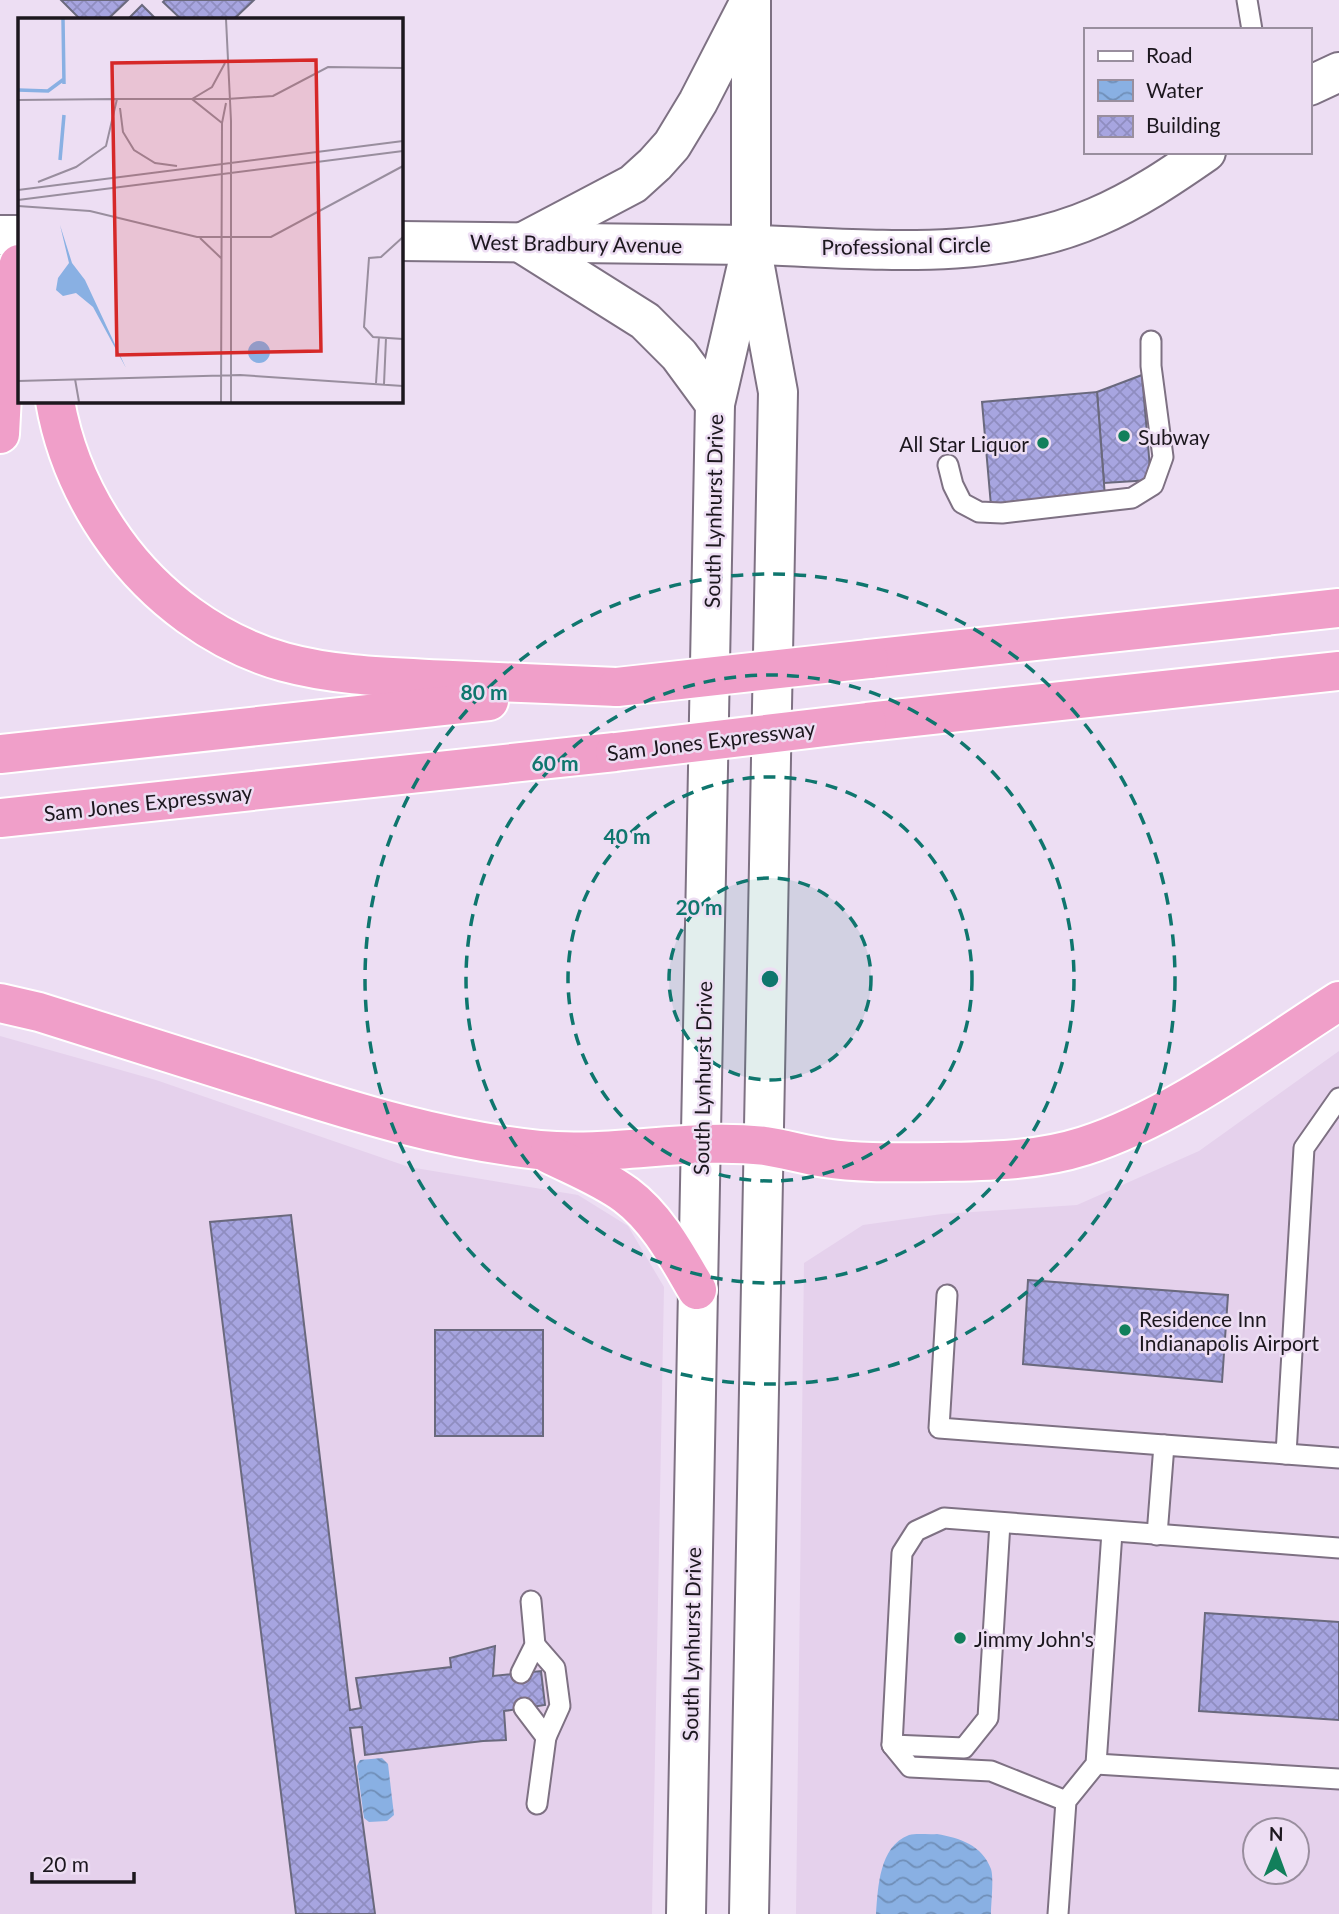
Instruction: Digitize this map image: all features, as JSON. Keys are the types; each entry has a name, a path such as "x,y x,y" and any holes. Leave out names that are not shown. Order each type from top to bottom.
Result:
{"highway":[{"path":"0,434 7,298 18,267"},
{"path":"55,402 67,451 85,495 128,559 149,583 186,614 240,645 284,662 366,676 617,687"},
{"path":"0,754 1339,608"},
{"name":"Sam Jones Expressway","path":"0,818 1339,671"},
{"path":"0,1003 422,1131 541,1150 604,1150 702,1144 765,1146 825,1158 900,1163 984,1161 1049,1155 1086,1145 1153,1117 1339,1001"},
{"path":"541,1150 606,1182 627,1196 662,1232 696,1290"}],"main road":[{"path":"715,404 679,355 645,321 521,243 632,184 655,164 672,145 698,102 750,0"},
{"name":"South Lynhurst Drive","path":"749,1914 778,392 751,245 750,0"},
{"path":"1311,85 1339,72"},
{"name":"Professional Circle","path":"751,245 903,249 989,245 1029,239 1053,233 1113,210 1142,195 1203,154"},
{"path":"0,235 18,235"},
{"name":"West Bradbury Avenue","path":"402,241 751,245"},
{"name":"South Lynhurst Drive","path":"686,1914 715,404 751,245"}],"lane":[{"path":"1247,0 1252,28"},
{"path":"948,465 953,485 962,503 979,512 1002,513 1132,498 1153,485 1163,457 1150,366 1150,341"},
{"path":"1286,1454 1304,1149 1339,1098"},
{"path":"947,1294 939,1428 1339,1458"},
{"path":"1157,1535 1164,1445"},
{"path":"1066,1801 991,1771 910,1767 892,1745 902,1553 916,1531 944,1518 1339,1548"},
{"path":"892,1745 964,1748 989,1718 1000,1522"},
{"path":"1058,1914 1066,1801 1096,1764 1112,1532"},
{"path":"531,1601 536,1645 555,1668 559,1706 546,1737 537,1804"},
{"path":"521,1673 536,1645"},
{"path":"524,1708 546,1737"},
{"path":"1096,1764 1339,1779"}],"shaded area":[{"path":"0,1036 156,1080 409,1167 578,1195 628,1226 664,1287 652,1914 0,1914"},
{"path":"1339,1051 1339,1914 796,1914 804,1263 863,1225 942,1214 1077,1205 1199,1151"}],"water":[{"path":"382,1758 388,1764 394,1815 387,1821 369,1822 364,1818 357,1766 360,1760"},
{"path":"937,1834 969,1844 987,1861 992,1879 991,1914 876,1914 882,1869 891,1848 909,1835"}],"building":[{"path":"61,0 128,0 109,18 79,18"},
{"path":"254,0 235,18 180,18 163,2"},
{"path":"142,5 155,18 129,18"},
{"name":"Subway","path":"1142,375 1151,480 1104,483 1097,392"},
{"name":"All Star Liquor","path":"1097,392 1105,497 991,506 982,402"},
{"path":"291,1215 350,1710 361,1708 356,1678 451,1667 450,1658 495,1646 493,1676 541,1671 545,1705 504,1711 506,1740 365,1755 362,1727 350,1728 375,1914 296,1914 210,1222"},
{"name":"Residence Inn Indianapolis Airport","path":"1028,1280 1228,1295 1222,1382 1023,1364"},
{"path":"435,1330 543,1330 543,1436 435,1436"},
{"path":"1205,1613 1339,1622 1339,1720 1199,1711"}],"place":[{"name":"Subway","path":"1124,436"},
{"name":"All Star Liquor","path":"1043,443"},
{"name":"Residence Inn Indianapolis Airport","path":"1125,1330"},
{"name":"Jimmy John's","path":"960,1638"}]}
